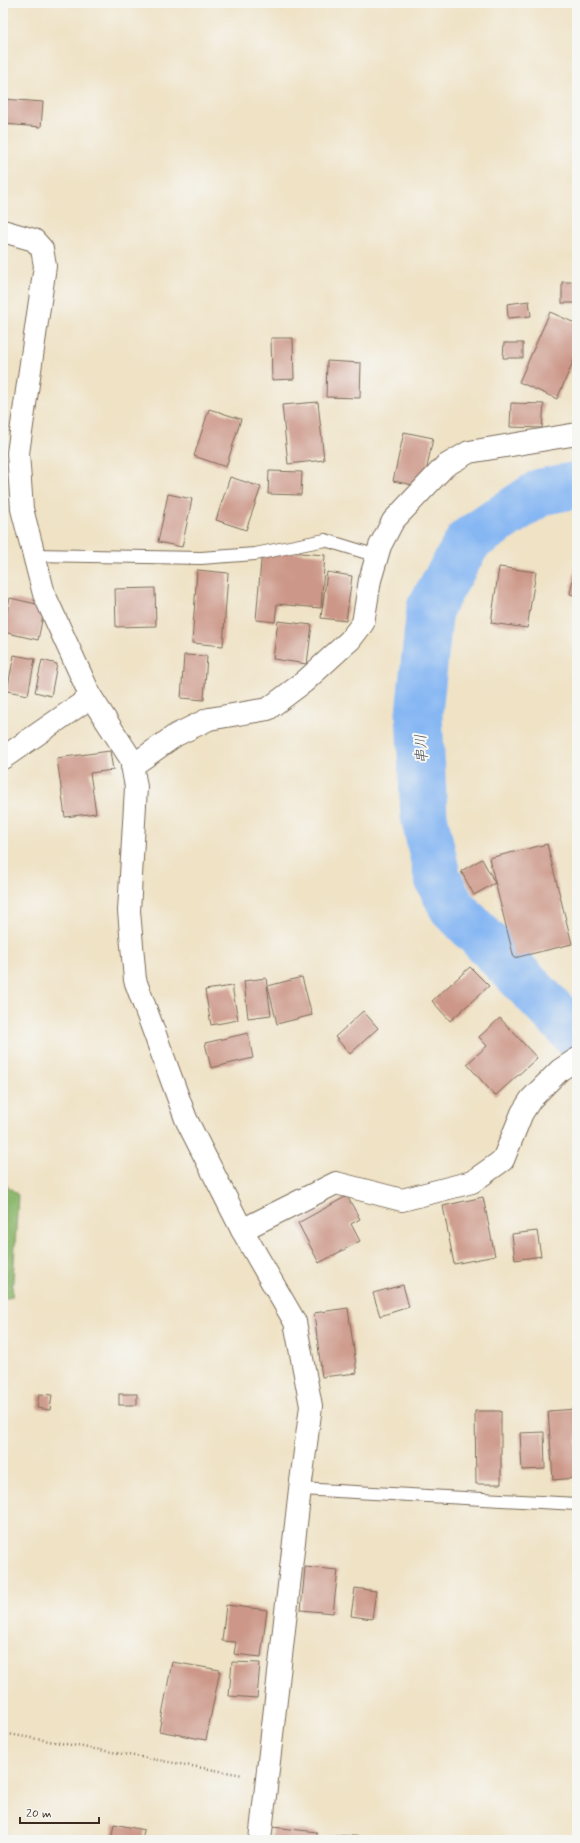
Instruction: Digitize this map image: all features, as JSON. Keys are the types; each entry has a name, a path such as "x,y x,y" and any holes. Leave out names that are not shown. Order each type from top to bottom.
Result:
{"street":[{"path":"3,231 34,240 42,249 45,266 18,453 12,508 34,555 44,594 91,697 131,759 136,787 129,912 135,980 186,1119 242,1230 295,1322 311,1406 300,1489 260,1840"},
{"path":"132,766 176,735 209,719 268,708 304,682 350,640 363,623 370,580 377,556 380,546 393,521 445,466 469,452 577,434"},
{"path":"3,758 91,697"},
{"path":"242,1230 336,1183 402,1200 472,1182 503,1160 522,1113 531,1099 568,1064"}],"lane":[{"path":"34,555 201,558 255,554 325,540 377,556"},
{"path":"300,1489 577,1504"}],"path":[{"path":"3,1733 267,1780"}],"green space":[{"path":"3,1182 18,1195 12,1297 3,1299"}],"building":[{"path":"3,99 43,102 41,127 3,124"},
{"path":"562,282 577,282 577,303 562,303"},
{"path":"529,301 531,316 508,318 507,304"},
{"path":"550,312 577,324 577,353 557,399 519,382"},
{"path":"271,338 293,338 294,379 272,380"},
{"path":"504,343 523,343 523,358 503,358"},
{"path":"327,361 361,363 360,398 326,397"},
{"path":"318,402 324,460 288,464 282,405"},
{"path":"511,403 544,404 542,428 510,427"},
{"path":"209,409 241,419 226,467 194,456"},
{"path":"404,432 433,438 423,487 393,481"},
{"path":"269,471 302,472 301,495 268,494"},
{"path":"230,477 261,487 246,530 216,520"},
{"path":"168,494 192,499 182,547 158,542"},
{"path":"262,550 325,555 321,608 277,604 275,622 256,620"},
{"path":"577,564 577,596 570,594"},
{"path":"499,567 536,572 527,628 491,623"},
{"path":"197,570 228,573 223,646 192,643"},
{"path":"327,572 352,576 346,621 321,618"},
{"path":"155,588 156,626 116,627 115,589"},
{"path":"10,598 45,606 38,640 3,632"},
{"path":"278,621 312,625 307,664 273,659"},
{"path":"14,655 35,659 28,695 7,691"},
{"path":"184,655 207,656 204,700 181,698"},
{"path":"42,660 57,664 51,696 35,692"},
{"path":"110,751 113,770 90,773 96,813 65,817 57,758"},
{"path":"547,844 572,944 514,958 489,858"},
{"path":"482,859 495,883 474,895 461,871"},
{"path":"470,967 489,986 450,1021 432,1001"},
{"path":"302,977 312,1015 277,1024 268,986"},
{"path":"266,978 271,1015 248,1018 244,981"},
{"path":"232,986 238,1020 211,1025 205,990"},
{"path":"363,1011 378,1028 350,1054 335,1037"},
{"path":"500,1018 537,1058 495,1096 467,1064 487,1046 479,1037"},
{"path":"248,1033 253,1058 211,1068 205,1043"},
{"path":"347,1196 360,1219 351,1224 360,1241 319,1263 298,1223"},
{"path":"483,1197 495,1256 454,1264 443,1206"},
{"path":"537,1231 541,1256 515,1260 512,1234"},
{"path":"403,1285 409,1307 380,1316 373,1293"},
{"path":"348,1308 357,1373 322,1377 314,1313"},
{"path":"39,1394 52,1395 50,1410 37,1408"},
{"path":"119,1394 137,1394 137,1405 119,1405"},
{"path":"577,1409 577,1458 575,1458 576,1478 553,1480 548,1411"},
{"path":"475,1411 501,1411 501,1484 476,1484"},
{"path":"544,1432 545,1469 522,1470 520,1433"},
{"path":"305,1567 338,1570 333,1613 301,1610"},
{"path":"355,1588 376,1591 372,1619 351,1616"},
{"path":"226,1605 267,1610 261,1657 234,1654 236,1642 222,1641"},
{"path":"172,1662 220,1670 206,1740 159,1731"},
{"path":"232,1662 260,1663 257,1698 229,1696"},
{"path":"114,1824 144,1830 142,1840 111,1840"},
{"path":"272,1827 317,1832 316,1840 271,1840"},
{"path":"336,1835 368,1837 368,1840 335,1840"}],"waterway":[{"name":"串川","path":"577,485 541,492 469,540 430,608 419,713 424,816 438,879 452,907 577,1036"}]}
